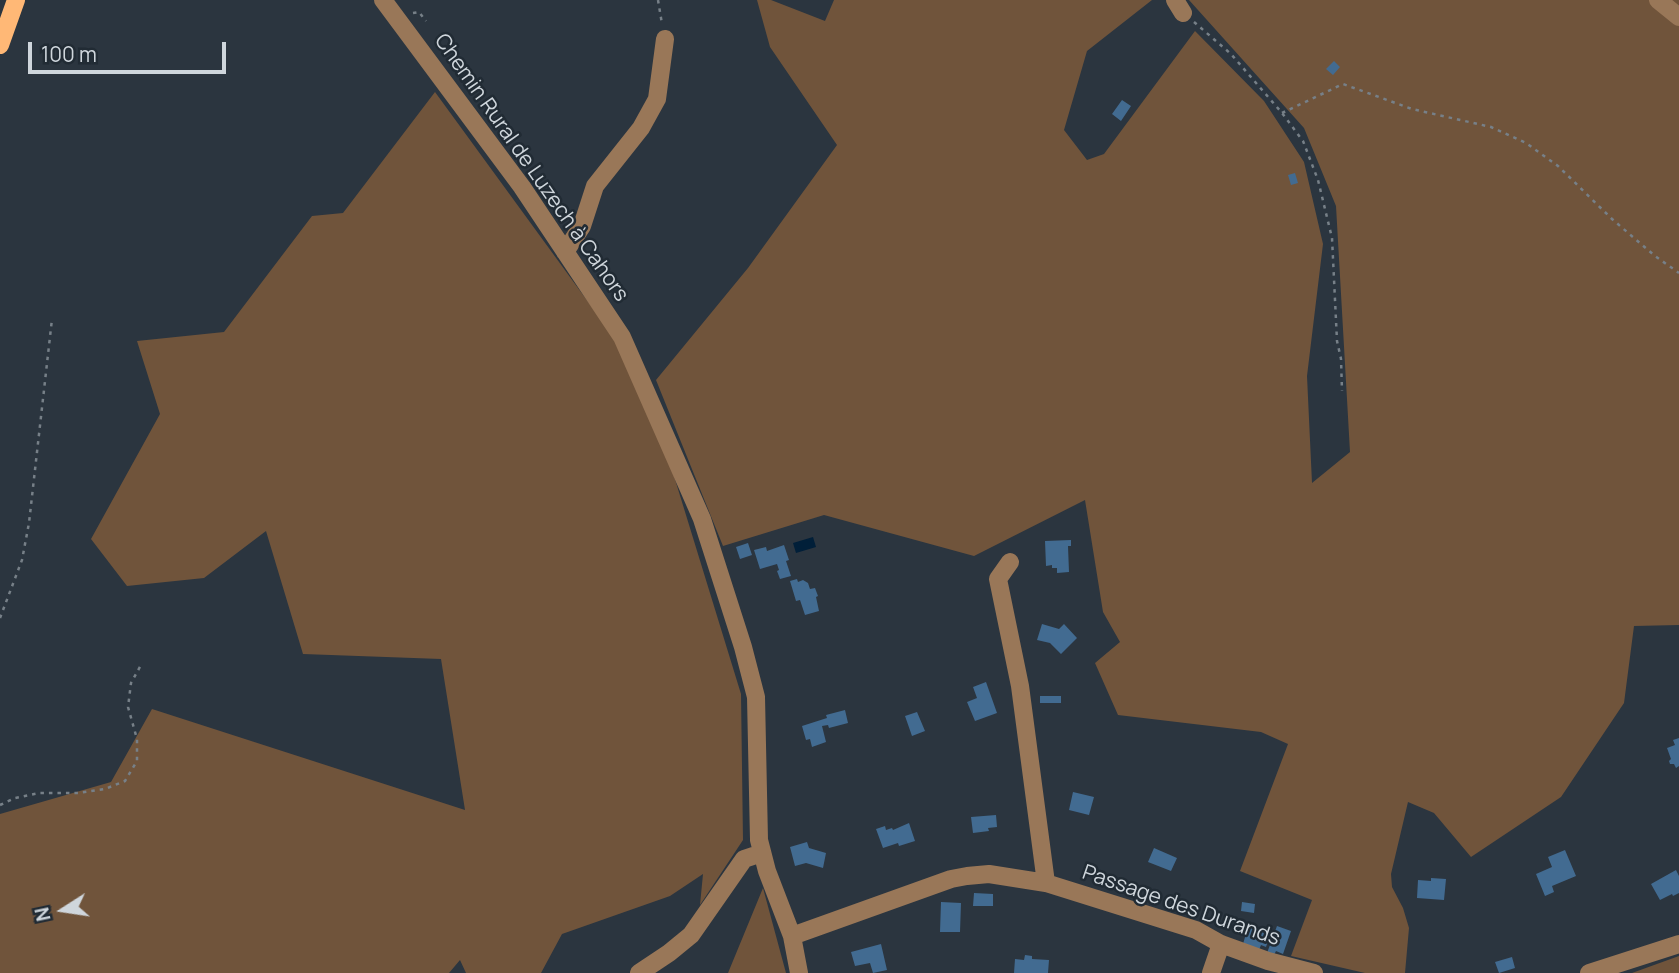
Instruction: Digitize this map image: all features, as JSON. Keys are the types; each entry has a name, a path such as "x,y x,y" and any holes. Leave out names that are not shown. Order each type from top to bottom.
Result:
{"main road":[{"path":"0,45 16,0"}],"street":[{"name":"Chemin Rural de Luzech à Cahors","path":"383,0 522,187 622,337 702,519 756,697 762,853 792,936 799,973"},
{"path":"1658,0 1679,17"},
{"path":"565,253 582,226 595,186 641,128 657,99 665,39"},
{"path":"1010,562 998,579 1020,686 1046,883"},
{"path":"639,973 691,935 744,859 762,853"},
{"name":"Passage des Durands","path":"792,936 951,879 989,874 1046,883 1196,930 1221,944 1268,961 1314,973"},
{"path":"1211,973 1221,944"},
{"path":"1589,973 1679,944"}],"path":[{"path":"658,0 665,39"},
{"path":"1179,6 1231,54 1303,141 1318,180 1332,238 1336,341 1341,359 1342,391"},
{"path":"1282,113 1343,84 1412,108 1492,127 1526,143 1558,166 1612,219 1679,273"},
{"path":"0,618 22,560 29,523 52,319"},
{"path":"0,805 15,798 39,793 78,793 105,789 125,781 137,761 137,738 128,707 131,683 141,666"}],"shaded area":[{"path":"757,0 771,0 825,21 834,0 1152,0 1087,51 1064,130 1087,160 1104,154 1195,31 1264,101 1304,162 1323,244 1307,376 1312,483 1350,452 1336,206 1304,128 1189,0 1679,0 1679,625 1634,626 1624,703 1561,797 1471,857 1434,813 1408,802 1391,874 1392,887 1403,908 1409,928 1405,973 1365,973 1291,956 1312,900 1240,871 1288,744 1261,732 1118,715 1095,663 1120,642 1103,612 1085,500 974,556 824,515 723,546 656,380 748,268 837,145 770,47"},
{"path":"435,92 613,336 670,463 741,694 743,840 700,905 703,874 670,896 562,934 541,973 466,973 460,960 449,973 0,973 0,814 111,782 152,709 465,810 441,659 303,654 266,531 204,578 127,586 91,539 160,414 137,341 224,332 312,216 343,213"},
{"path":"763,888 786,973 728,973"},
{"path":"1679,956 1679,973 1632,973"}],"water":[{"path":"813,537 816,547 796,553 793,543"}],"building":[{"path":"1334,61 1340,67 1333,75 1326,69"},
{"path":"1122,100 1131,106 1121,121 1112,114"},
{"path":"1295,173 1298,183 1291,185 1288,175"},
{"path":"1071,540 1071,546 1068,546 1069,572 1057,573 1057,568 1046,566 1045,541"},
{"path":"748,543 752,555 740,559 736,547"},
{"path":"784,545 791,576 780,579 777,564 760,569 754,550 766,547 767,551"},
{"path":"797,579 798,582 803,580 808,583 810,589 815,588 819,611 805,615 800,600 796,601 790,581"},
{"path":"1042,624 1059,629 1064,624 1077,638 1061,654 1050,643 1037,640"},
{"path":"986,682 997,713 975,721 967,702 977,698 973,687"},
{"path":"1040,696 1061,696 1061,703 1040,703"},
{"path":"845,710 848,723 829,728 828,725 822,726 826,742 812,747 810,739 806,740 802,726"},
{"path":"917,712 925,731 912,736 905,716"},
{"path":"1679,738 1679,766 1676,768 1674,764 1670,764 1667,748 1675,745 1673,740"},
{"path":"1073,792 1094,797 1089,815 1069,810"},
{"path":"996,815 997,827 973,833 971,817"},
{"path":"909,823 915,841 883,848 876,829 885,826 886,830 893,830"},
{"path":"807,842 809,848 826,853 823,868 806,863 795,866 790,847"},
{"path":"1154,848 1177,858 1171,871 1148,862"},
{"path":"1565,850 1576,876 1552,886 1554,892 1545,896 1536,874 1552,867 1548,857"},
{"path":"1676,870 1679,876 1679,893 1660,900 1651,884"},
{"path":"1431,878 1446,879 1444,900 1417,898 1418,880 1431,881"},
{"path":"974,893 993,894 993,906 973,906"},
{"path":"941,902 961,903 960,932 940,932"},
{"path":"1242,902 1255,904 1254,913 1241,911"},
{"path":"1277,926 1291,931 1283,954 1276,951 1274,955 1267,953"},
{"path":"1248,927 1270,935 1266,947 1261,945 1259,950 1243,944"},
{"path":"881,944 887,970 873,973 870,963 855,966 851,952"},
{"path":"1025,955 1032,956 1032,959 1049,960 1048,973 1014,973 1015,959 1024,960"},
{"path":"1512,957 1515,968 1499,973 1495,962"}]}
